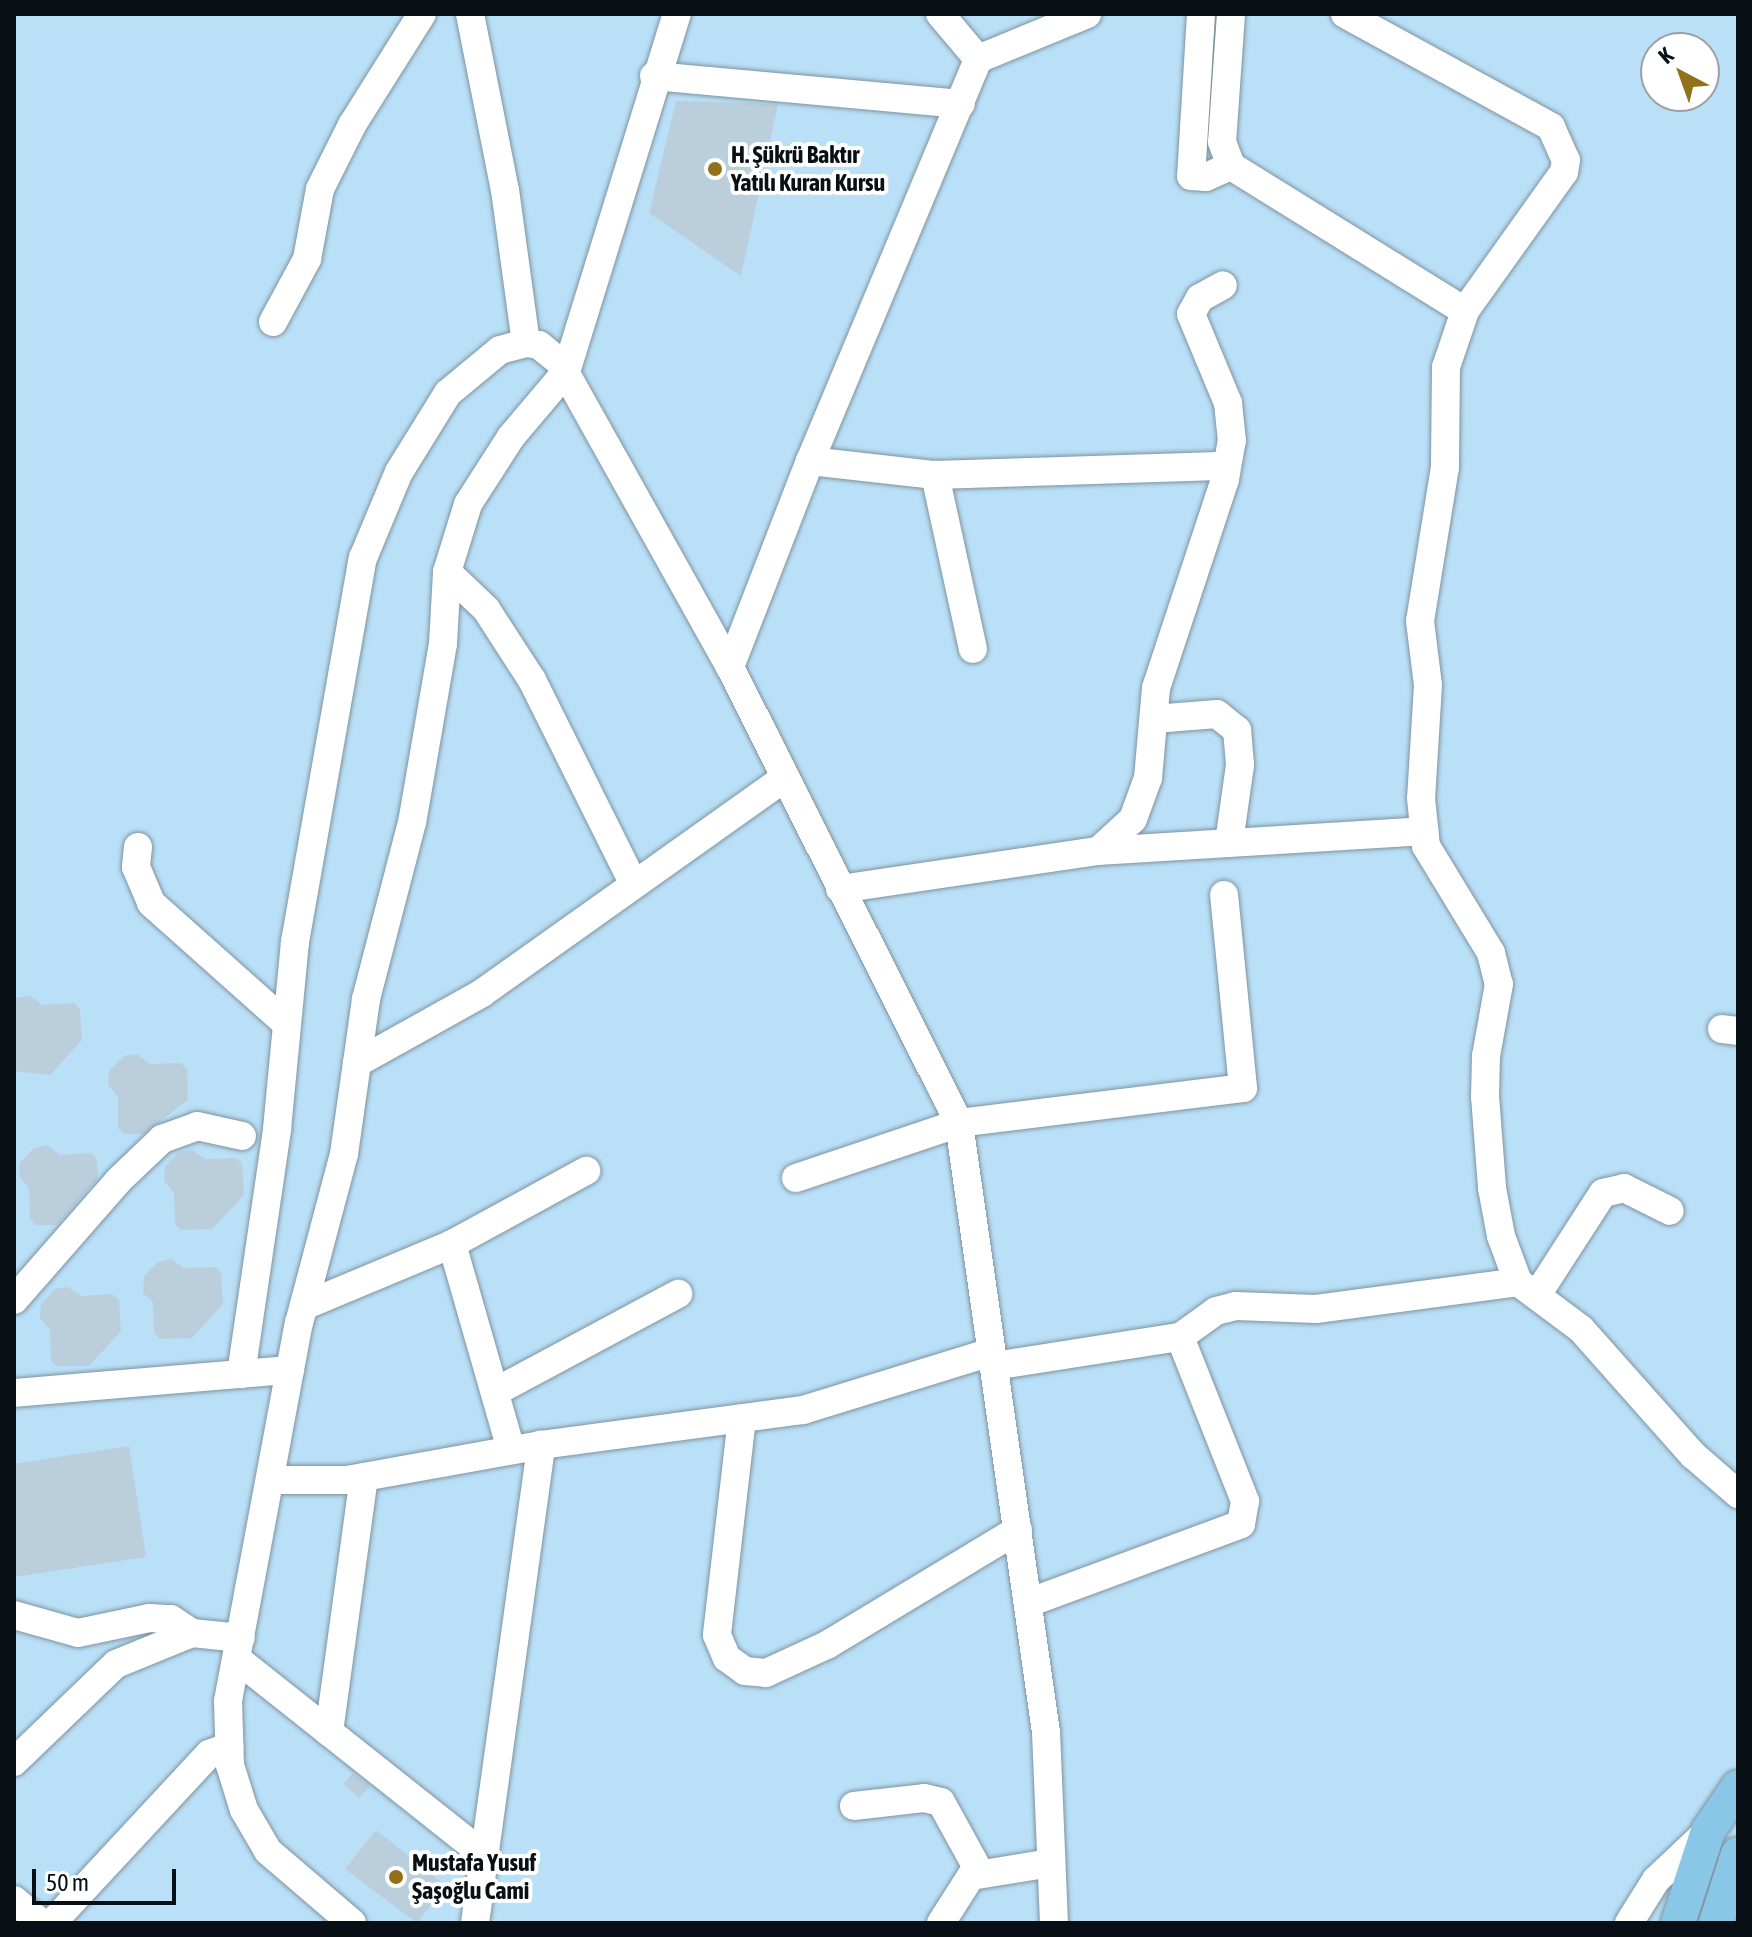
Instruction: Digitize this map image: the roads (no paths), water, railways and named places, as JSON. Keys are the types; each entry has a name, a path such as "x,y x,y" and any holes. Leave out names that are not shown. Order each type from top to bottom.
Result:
{"main road":[{"path":"1678,1923 1708,1831 1738,1787"},
{"path":"1716,1923 1738,1854"}],"street":[{"path":"273,322 307,259 320,189 352,125 422,14"},
{"path":"470,14 505,190 526,343"},
{"path":"341,1920 268,1851 244,1810 230,1746 228,1701 290,1370 344,1154 366,999 412,823 443,644 447,572 468,504 511,437 566,372 632,167 654,76 677,14"},
{"path":"940,14 978,59"},
{"path":"730,667 810,461 978,59 1087,14"},
{"path":"1201,14 1191,176 1206,177 1231,166"},
{"path":"1231,14 1222,142 1231,166 1465,311"},
{"path":"1345,14 1551,127 1564,148 1564,172 1465,311 1446,367 1445,467 1420,621 1428,685 1421,798 1424,831 1441,877 1491,953 1499,984 1486,1056 1486,1112 1501,1236 1528,1288 1581,1329 1693,1455 1738,1494"},
{"path":"654,76 961,104"},
{"path":"1098,851 1118,836 1143,799 1156,688 1227,466 1232,441 1228,403 1191,314 1200,298 1223,285"},
{"path":"241,1374 295,942 363,558 399,472 448,393 500,350 526,343 550,351 566,372 730,667 959,1123 1046,1732 1054,1923"},
{"path":"810,461 935,475 1227,466"},
{"path":"935,475 973,649"},
{"path":"447,572 486,609 532,680 633,883"},
{"path":"1154,719 1217,714 1237,730 1240,765 1229,842"},
{"path":"357,1063 482,993 785,778"},
{"path":"840,889 1098,851 1424,831"},
{"path":"138,847 136,867 151,903 287,1024"},
{"path":"796,1178 959,1123 1243,1088 1224,895"},
{"path":"14,1300 118,1181 162,1139 197,1126 242,1136"},
{"path":"304,1306 452,1244 586,1171"},
{"path":"270,1480 364,1477 541,1445 803,1410 992,1359 1180,1337 1216,1311 1236,1306 1316,1309 1528,1288 1603,1193 1624,1188 1670,1211"},
{"path":"452,1244 511,1450"},
{"path":"495,1392 678,1294"},
{"path":"1028,1603 1241,1524 1245,1501 1180,1337"},
{"path":"14,1393 290,1370"},
{"path":"742,1418 717,1635 727,1658 745,1671 766,1673 827,1645 1018,1530"},
{"path":"475,1923 541,1445"},
{"path":"329,1732 364,1477"},
{"path":"14,1615 78,1633 149,1618 171,1619 192,1633 239,1648 329,1732 484,1855"},
{"path":"14,1762 116,1664 192,1633"},
{"path":"52,1923 209,1754 230,1746"},
{"path":"854,1806 924,1798 941,1802 979,1871"},
{"path":"1629,1923 1656,1880 1708,1831"},
{"path":"941,1923 960,1886 979,1871 1050,1863"},
{"path":"14,1900 41,1923"}],"place":[{"name":"H. Şükrü Baktır Yatılı Kuran Kursu","path":"715,169"},
{"name":"Mustafa Yusuf Şaşoğlu Cami","path":"396,1877"}]}
